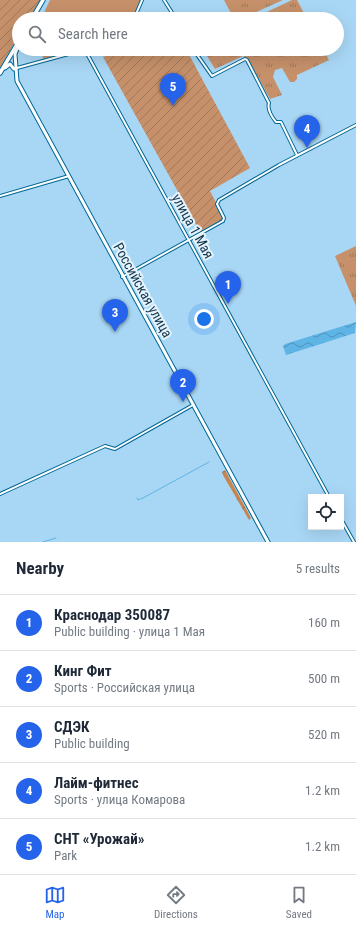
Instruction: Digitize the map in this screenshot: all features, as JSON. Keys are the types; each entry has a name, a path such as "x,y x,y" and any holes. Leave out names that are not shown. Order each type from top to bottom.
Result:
{"highway":[{"path":"37,12 44,0"},
{"path":"0,75 12,55"},
{"path":"0,75 12,56"}],"main road":[{"path":"14,56 14,68"},
{"name":"Российская улица","path":"15,56 14,68 20,88 192,406 268,542"},
{"path":"5,68 10,64 14,68"}],"street":[{"path":"137,12 142,0"},
{"path":"164,0 172,12"},
{"path":"14,68 23,67 62,56"},
{"name":"улица 1 Мая","path":"90,56 327,494"},
{"path":"197,56 210,76 246,59 269,103 268,107 276,122 280,121 298,155"},
{"path":"15,61 23,67"},
{"path":"122,276 223,222 224,219 217,202 264,173 356,125"},
{"path":"0,196 68,176"},
{"path":"0,494 105,446 115,448 192,406"},
{"path":"344,524 354,542"}],"green space":[{"path":"0,0 41,0 33,12 12,12 12,47 0,68"},
{"path":"50,0 141,0 135,12 44,12"},
{"path":"224,0 283,0 256,12 230,12"},
{"path":"292,0 297,0 303,12 267,12"},
{"path":"43,56 54,56 43,59"},
{"path":"190,56 250,168 210,191 224,218 223,221 201,233 103,57"},
{"path":"207,56 243,56 215,69"},
{"path":"243,56 327,56 329,60 297,75 297,79 294,82 290,82 282,68 275,70 273,77 282,95 270,99 248,59"},
{"path":"356,246 356,306 335,256"},
{"path":"225,470 251,518 249,520 223,475 222,472"}],"water":[{"path":"356,322 355,333 286,355 283,346 285,344"}],"waterway":[{"path":"137,498 138,500 143,498 209,462"},
{"path":"43,542 56,538"}],"place":[{"name":"СНТ «Урожай»","path":"173,106"},
{"name":"Лайм-фитнес","path":"307,148"},
{"name":"Краснодар 350087","path":"228,304"},
{"name":"СДЭК","path":"115,332"},
{"name":"Кинг Фит","path":"183,402"}]}
